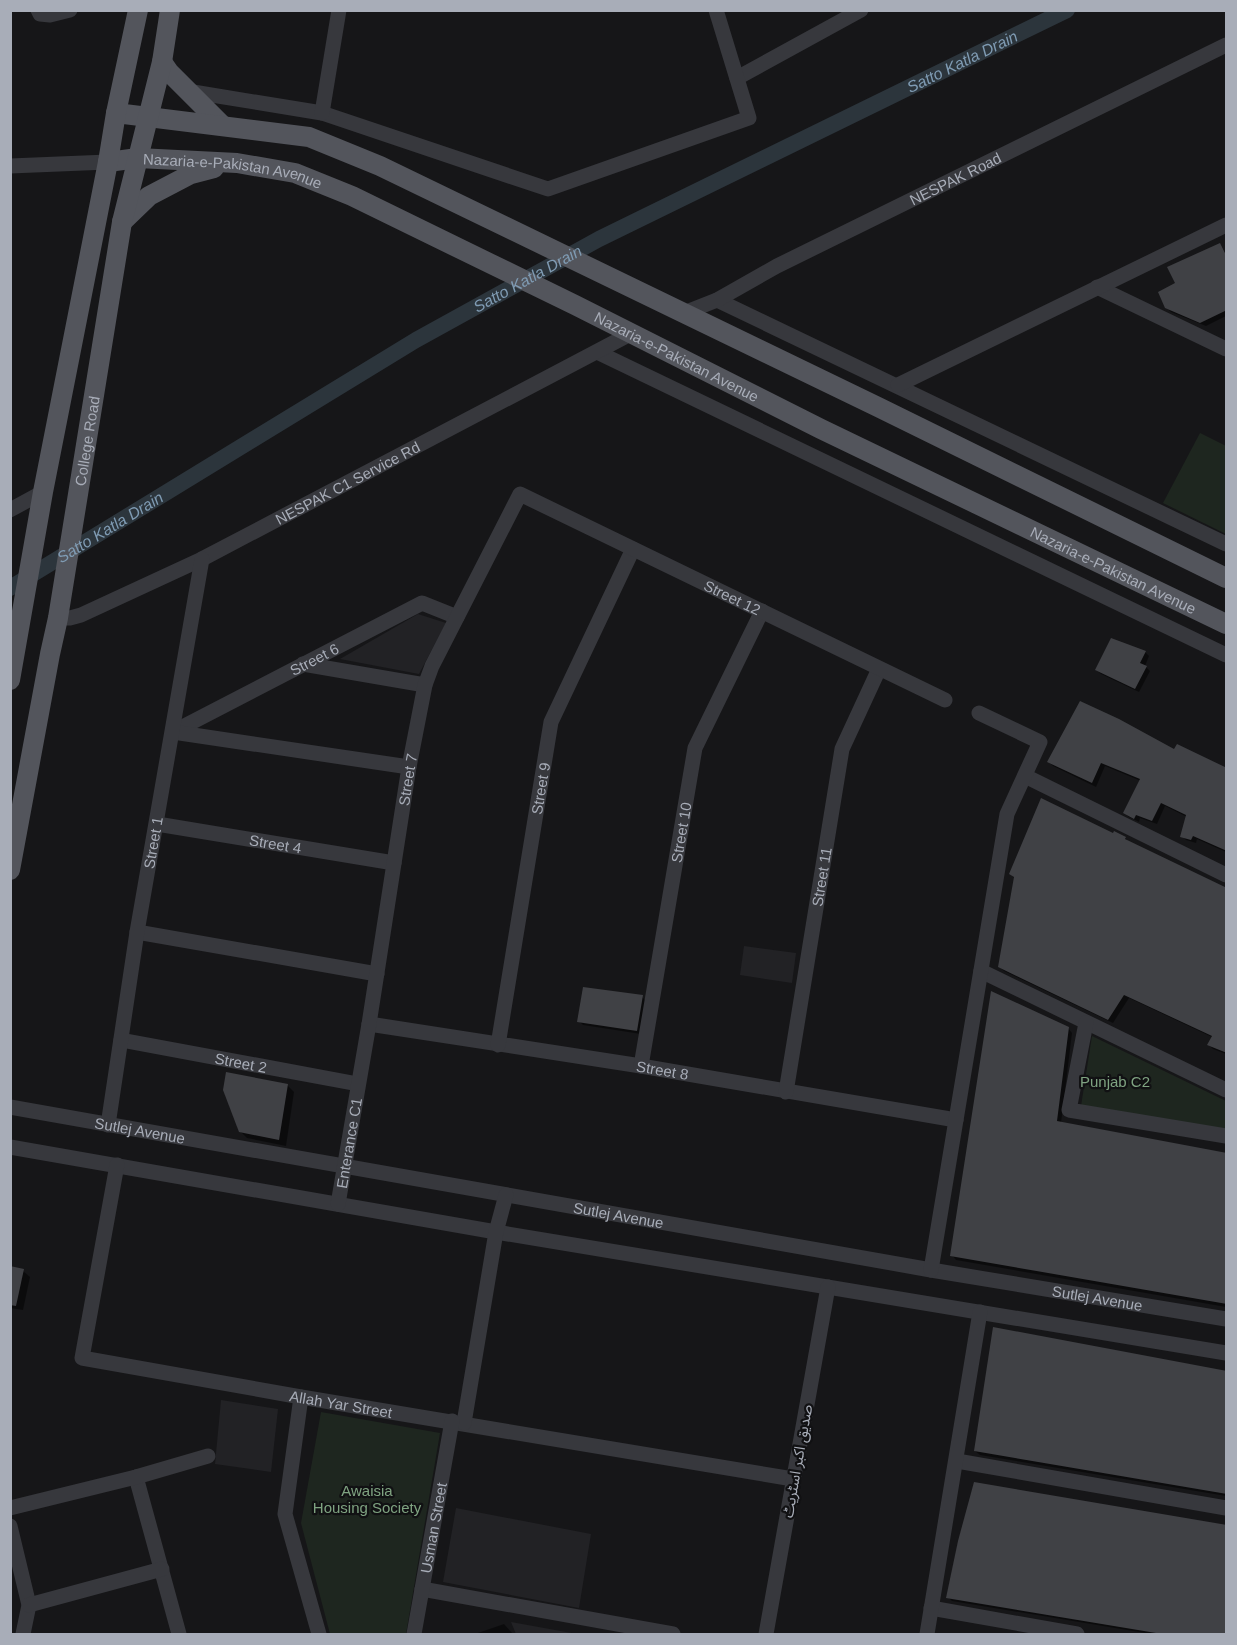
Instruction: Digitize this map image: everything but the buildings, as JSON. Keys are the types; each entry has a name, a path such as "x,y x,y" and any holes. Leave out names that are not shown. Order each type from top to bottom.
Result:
{"main road":[{"path":"10,680 42,499 138,10"},
{"name":"College Road","path":"10,870 50,654 64,618 80,491 122,222 162,62 170,10"},
{"path":"162,62 187,91 222,125"},
{"path":"116,114 309,137 380,166 1227,578"},
{"name":"Nazaria-e-Pakistan Avenue","path":"108,162 138,158 237,163 295,173 352,196 576,305 821,429 1227,624"},
{"path":"122,222 149,196 191,174 237,163"}],"street":[{"path":"39,12 50,15 70,10"},
{"path":"322,113 339,10"},
{"path":"187,91 322,113 548,189 749,118 716,10"},
{"path":"737,78 861,10"},
{"name":"NESPAK Road","path":"684,313 717,300 777,266 1227,45"},
{"path":"10,166 108,162"},
{"path":"898,385 1227,225"},
{"path":"1097,287 1227,349"},
{"path":"717,300 1227,544"},
{"name":"NESPAK C1 Service Rd","path":"64,618 81,615 202,559 632,333"},
{"path":"597,352 1227,655"},
{"name":"Street 12","path":"520,494 945,700"},
{"name":"Street 7","path":"358,1084 409,767 425,685 432,666 520,494"},
{"path":"10,510 42,499"},
{"name":"Street 9","path":"498,1045 551,722 633,549"},
{"name":"Street 1","path":"108,1125 137,932 202,559"},
{"name":"Street 6","path":"173,732 422,603 457,617"},
{"name":"Street 10","path":"641,1066 695,748 762,611"},
{"path":"303,664 425,685"},
{"name":"Street 11","path":"786,1092 842,749 879,669"},
{"path":"931,1270 1007,814 1040,742 979,713"},
{"path":"173,732 409,767"},
{"path":"1025,776 1227,875"},
{"name":"Street 4","path":"157,824 394,863"},
{"path":"137,932 377,974"},
{"path":"981,971 1227,1090"},
{"path":"1086,1023 1069,1110 1227,1136"},
{"name":"Street 8","path":"369,1024 641,1066 956,1120"},
{"name":"Street 2","path":"121,1040 358,1084"},
{"name":"Enterance C1","path":"338,1204 358,1084"},
{"name":"Sutlej Avenue","path":"10,1107 931,1270 1227,1319"},
{"path":"10,1147 496,1232 1227,1353"},
{"name":"Allah Yar Street","path":"117,1165 82,1358 793,1479"},
{"name":"Usman Street","path":"414,1635 496,1232 506,1195"},
{"name":"صدیق اکبر اسٹریٹ","path":"766,1635 828,1287"},
{"path":"927,1635 980,1312"},
{"path":"301,1397 285,1515 319,1635"},
{"path":"10,1508 136,1477 208,1456"},
{"path":"957,1461 1227,1508"},
{"path":"136,1477 179,1635"},
{"path":"10,1526 29,1605 22,1635"},
{"path":"29,1605 162,1569"},
{"path":"422,1589 608,1629 673,1635"},
{"path":"931,1608 1077,1635"}],"shaded area":[{"path":"418,614 446,623 419,674 340,659"},
{"path":"744,946 796,953 792,983 740,975"},
{"path":"221,1400 278,1409 271,1472 215,1464"},
{"path":"456,1508 591,1534 579,1608 443,1582"},
{"path":"511,1622 577,1634 516,1634"}],"green space":[{"path":"1200,433 1226,446 1226,534 1163,503"},
{"name":"Punjab C2","path":"1092,1036 1226,1101 1226,1129 1081,1106"},
{"name":"Awaisia Housing Society","path":"321,1412 440,1433 406,1634 330,1634 301,1523"}],"waterway":[{"name":"Satto Katla Drain","path":"10,588 416,340 599,239 1067,10"}]}
